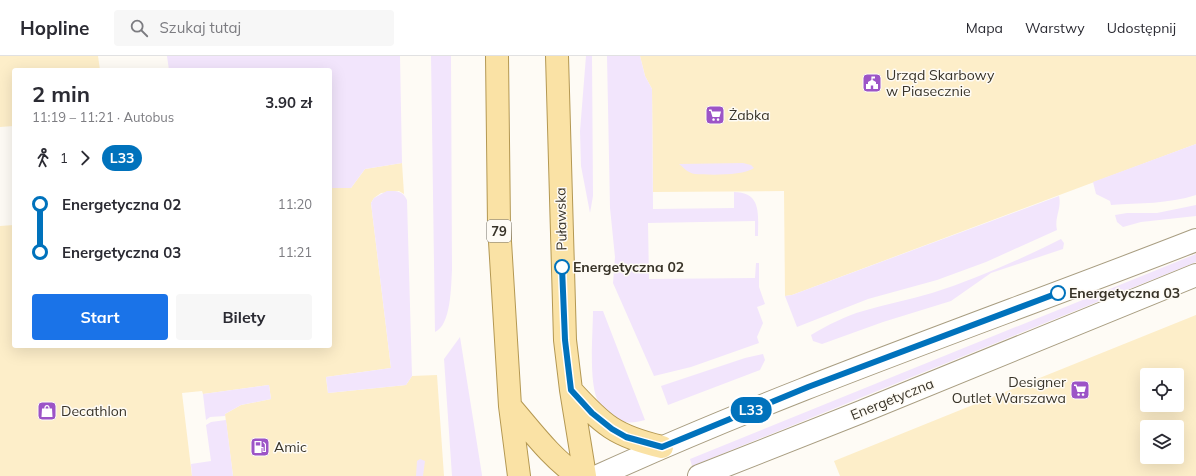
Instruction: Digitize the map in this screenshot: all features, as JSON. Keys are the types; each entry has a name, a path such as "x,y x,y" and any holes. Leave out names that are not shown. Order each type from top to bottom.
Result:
{"main road":[{"name":"79","path":"497,56 499,225 510,406 519,476"},
{"name":"Puławska","path":"557,56 565,340 571,390 586,476"},
{"path":"571,390 592,413 612,429 626,437 662,447"},
{"path":"510,406 555,456 568,469 578,476"}],"street":[{"path":"598,476 662,447 808,387 1196,240"},
{"name":"Energetyczna","path":"699,476 1196,276"}],"shaded area":[{"path":"0,56 98,56 100,68 12,68 12,126 0,127"},
{"path":"167,56 400,56 402,163 365,169 351,188 332,188 332,68 169,68"},
{"path":"431,56 451,56 452,270 447,314 440,328 435,332"},
{"path":"586,56 592,56 593,196 590,213 581,166 580,131"},
{"path":"607,56 640,56 645,76 652,89 653,209 734,208 734,192 743,193 750,196 754,200 758,213 758,236 755,236 755,221 648,223 649,279 755,278 756,263 759,263 759,287 765,304 757,307 763,323 757,337 759,343 691,367 654,376 613,283 615,257 610,208"},
{"path":"640,56 1196,56 1196,144 792,295 785,296 784,191 653,192 652,89 645,76"},
{"path":"1196,144 1196,195 1164,202 1111,205 1110,201 1096,194 1093,182"},
{"path":"402,163 404,194 399,191 381,193 374,198 371,203 391,368 326,377 328,393 406,385 412,376 437,375 444,476 233,476 225,414 241,405 271,399 269,385 203,394 202,391 182,393 192,476 0,476 0,226 12,225 12,348 332,348 332,188 351,188 365,169"},
{"path":"743,163 751,165 754,168 749,171 734,174 695,174 690,173 679,164"},
{"path":"387,191 396,191 401,193 407,200 412,376 406,385 328,393 326,377 391,368 371,203 374,198"},
{"path":"1059,196 1060,205 1056,221 1057,230 986,262 937,280 868,299 797,327 785,296 792,295"},
{"path":"1196,205 1196,216 1141,222 1123,227 1117,222 1115,215 1127,213 1157,213"},
{"path":"1061,239 1064,243 1063,249 991,273 951,301 883,322 822,344 813,341 811,335 850,315 915,298 965,282 1013,262"},
{"path":"1196,254 1196,262 692,466 690,459"},
{"path":"593,311 603,311 645,420 630,422 619,420 603,408 599,403 593,384 592,372"},
{"name":"Designer Outlet Warszawa","path":"1196,315 1196,476 840,476 834,461"},
{"path":"460,337 482,476 452,476 444,359"},
{"path":"763,354 765,360 760,370 668,405 661,386 745,358"},
{"path":"269,385 271,399 241,405 225,414 225,416 210,417 206,420 203,394"},
{"path":"226,420 233,476 192,476 191,464 211,461 206,425 211,422"},
{"path":"420,459 425,461 423,476 416,476 417,461"}],"bus line":[{"name":"L33","path":"562,267 565,340 571,390 600,421 612,429 626,437 662,447 808,387 1058,293"}],"place":[{"name":"Urząd Skarbowy w Piasecznie","path":"872,83"},
{"name":"Żabka","path":"715,115"},
{"name":"Energetyczna 02","path":"562,267"},
{"name":"Energetyczna 03","path":"1058,293"},
{"name":"Designer Outlet Warszawa","path":"1080,390"},
{"name":"Decathlon","path":"47,411"},
{"name":"Amic","path":"260,447"}]}
